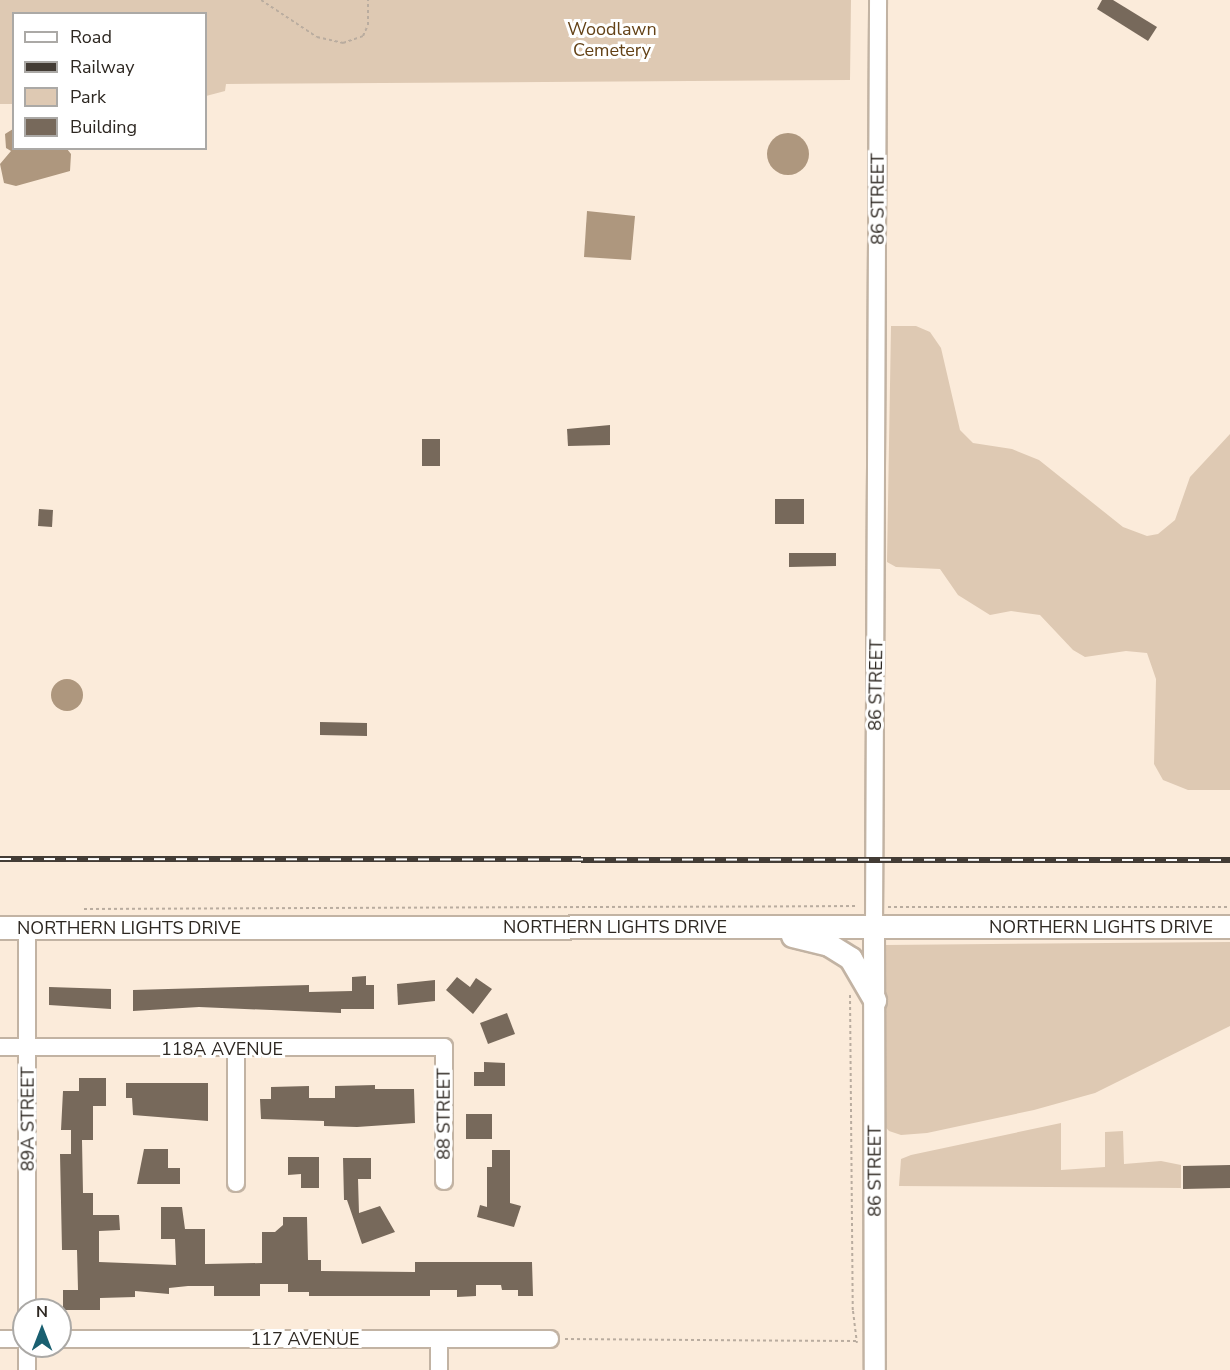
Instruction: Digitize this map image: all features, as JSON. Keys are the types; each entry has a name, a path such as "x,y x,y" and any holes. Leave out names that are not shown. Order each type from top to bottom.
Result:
{"main road":[{"name":"NORTHERN LIGHTS DRIVE","path":"0,928 753,927 875,917 1230,927"},
{"path":"753,927 838,950 857,966 875,1000"}],"street":[{"name":"86 STREET","path":"875,1370 878,0"},
{"name":"89A STREET","path":"27,928 27,1298"},
{"name":"118A AVENUE","path":"0,1047 236,1050 444,1047"},
{"name":"88 STREET","path":"444,1047 444,1181"},
{"path":"236,1050 236,1183"},
{"name":"117 AVENUE","path":"72,1339 550,1339"},
{"path":"439,1340 439,1370"}],"path":[{"path":"261,0 317,37 343,43 363,36 368,25 368,0"},
{"path":"83,909 875,917 1230,907"},
{"path":"850,992 853,1311 858,1351"},
{"path":"550,1339 857,1341"}],"green space":[{"name":"Woodlawn Cemetery","path":"0,0 851,0 850,80 226,84 225,91 207,96 207,12 12,12 12,104 0,104"},
{"path":"891,326 916,326 930,332 941,348 960,430 973,443 1012,449 1039,460 1123,527 1147,536 1158,534 1175,520 1190,477 1230,434 1230,790 1188,790 1163,780 1154,764 1156,679 1147,653 1126,651 1085,657 1073,650 1040,615 1011,611 990,615 958,595 940,569 896,567 887,562"},
{"path":"1230,942 1230,1026 1095,1093 1034,1110 927,1133 901,1135 889,1131 880,1121 881,950 886,945"},
{"path":"1061,1123 1061,1170 1105,1167 1105,1132 1123,1131 1124,1164 1161,1161 1181,1165 1181,1188 899,1186 901,1159 911,1155"}],"shaded area":[{"path":"12,130 12,150 68,150 71,154 70,171 16,186 4,183 0,164 11,151 6,148 5,134"},
{"path":"788,133 803,139 809,154 803,169 788,175 773,169 767,154 773,139"},
{"path":"587,211 635,216 631,260 584,257"},
{"path":"67,679 78,684 83,695 78,706 67,711 56,706 51,695 56,684"}],"building":[{"path":"1102,0 1113,0 1157,27 1148,41 1097,9"},
{"path":"610,425 610,445 568,446 567,429"},
{"path":"422,439 440,439 440,466 422,466"},
{"path":"775,499 804,499 804,524 775,524"},
{"path":"39,509 53,510 52,527 38,526"},
{"path":"789,553 836,553 836,566 789,567"},
{"path":"320,722 367,723 367,736 320,735"},
{"path":"366,976 366,985 374,985 374,1009 341,1009 341,1013 199,1007 133,1011 133,990 309,985 309,992 352,991 352,977"},
{"path":"457,977 470,987 476,978 492,989 473,1014 446,990"},
{"path":"435,980 435,1001 398,1005 397,984"},
{"path":"49,987 111,989 111,1009 49,1005"},
{"path":"507,1013 515,1034 488,1044 480,1023"},
{"path":"484,1062 505,1063 505,1086 474,1086 474,1072 484,1072"},
{"path":"79,1078 106,1078 106,1106 93,1106 93,1140 82,1140 83,1193 93,1193 93,1215 119,1215 120,1230 99,1231 99,1262 176,1265 175,1239 161,1239 161,1207 182,1207 185,1229 205,1229 205,1264 262,1263 262,1232 275,1232 283,1225 283,1217 307,1217 308,1260 321,1260 321,1271 415,1272 415,1262 532,1262 533,1296 518,1296 518,1290 502,1290 501,1285 476,1285 476,1296 457,1297 457,1290 430,1290 430,1296 309,1296 309,1292 288,1292 288,1284 260,1284 260,1296 214,1296 214,1286 188,1286 169,1288 169,1294 135,1291 135,1297 100,1298 100,1310 72,1310 72,1298 63,1298 63,1290 78,1290 77,1250 62,1250 60,1154 71,1154 71,1130 61,1130 63,1091 79,1091"},
{"path":"126,1083 208,1083 208,1121 133,1115 132,1098 126,1098"},
{"path":"375,1085 375,1089 414,1089 415,1123 357,1127 324,1126 324,1121 261,1119 260,1099 271,1099 271,1087 309,1086 309,1098 335,1098 335,1086"},
{"path":"466,1114 492,1114 492,1139 466,1139"},
{"path":"144,1149 168,1149 168,1168 180,1168 180,1184 137,1184"},
{"path":"492,1150 510,1150 510,1203 521,1206 514,1227 477,1217 480,1205 487,1207 487,1167 492,1167"},
{"path":"288,1157 319,1157 319,1188 301,1188 301,1174 288,1175"},
{"path":"343,1158 371,1158 371,1179 358,1179 359,1213 380,1206 395,1232 362,1244 347,1200 344,1200"},
{"path":"1230,1165 1230,1188 1183,1189 1183,1166"}],"railway":[{"path":"0,859 1230,860"}]}
